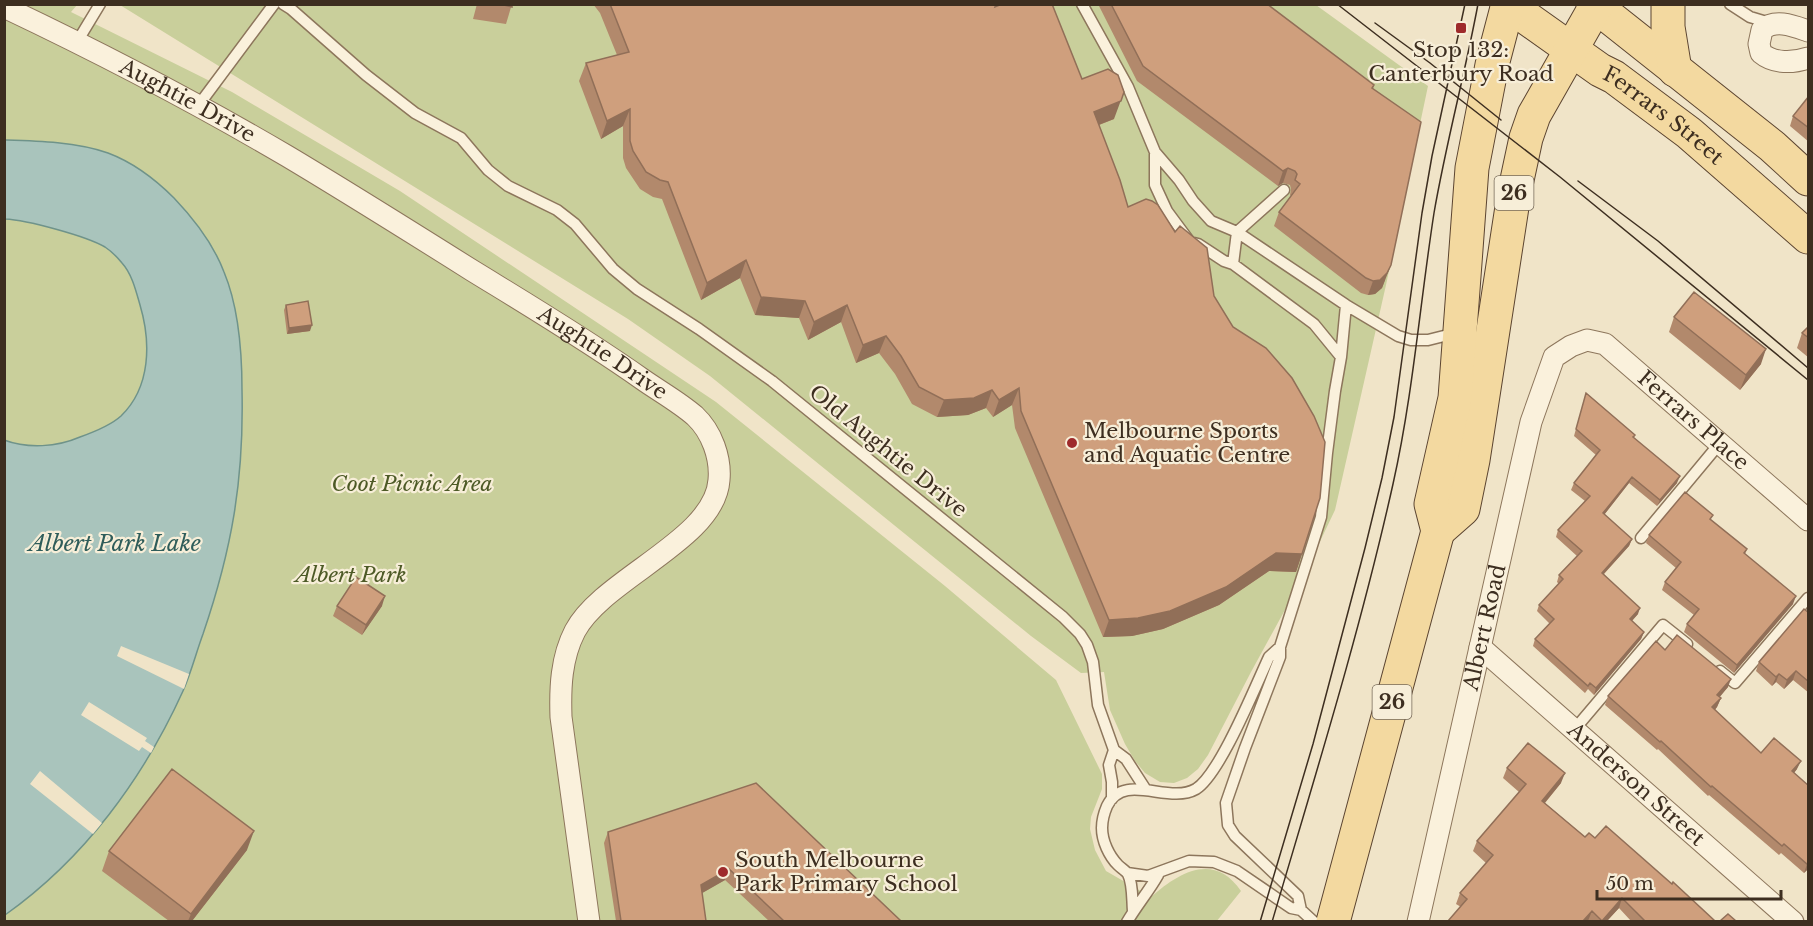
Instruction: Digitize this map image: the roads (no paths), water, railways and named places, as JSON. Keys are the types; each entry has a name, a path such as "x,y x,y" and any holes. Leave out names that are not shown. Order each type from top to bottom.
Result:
{"main road":[{"path":"1668,4 1667,20 1675,70"},
{"name":"Ferrars Street","path":"1508,5 1614,77 1689,134 1809,237"},
{"name":"26","path":"1334,921 1438,531 1431,504 1455,398 1475,145 1492,65 1508,5"},
{"name":"Ferrars Street","path":"1595,5 1772,146 1809,179"},
{"name":"26","path":"1438,531 1463,509 1473,460 1514,194 1527,138 1534,116 1595,5"}],"street":[{"name":"Aughtie Drive","path":"4,8 78,42 288,157 598,348 695,417 710,436 716,452 719,482 715,498 707,512 678,540 598,603 576,629 564,665 560,687 561,717 589,921"},
{"path":"1809,31 1780,24 1768,26 1762,30 1759,44 1761,53 1771,59 1801,61 1809,58"},
{"name":"Ferrars Place","path":"1571,346 1587,340 1605,345 1809,520"},
{"name":"Albert Road","path":"1418,921 1531,422 1554,357 1571,346"},
{"name":"Anderson Street","path":"1480,647 1793,921"}],"lane":[{"path":"78,42 100,4"},
{"path":"198,106 274,4"},
{"name":"Old Aughtie Drive","path":"283,4 366,75 415,113 461,138 483,165 508,186 557,210 576,224 613,269 637,289 699,329 772,381 1063,617 1080,634 1087,645 1093,662 1098,705 1114,750 1126,759 1146,790"},
{"path":"1082,4 1128,87 1155,152 1211,221 1237,232 1390,332 1411,340 1428,340 1459,332"},
{"path":"1730,4 1750,17 1780,24"},
{"path":"1155,152 1155,185 1167,211 1190,242 1198,244 1224,261 1233,264 1314,324 1341,357"},
{"path":"1233,264 1237,232 1284,190"},
{"path":"1301,910 1298,896 1235,836 1228,825 1226,803 1281,657 1280,647 1321,517 1346,305"},
{"path":"1641,538 1720,443"},
{"path":"1574,730 1663,625 1735,683 1809,598"},
{"path":"1280,647 1269,657 1219,761 1203,783 1193,790 1175,795 1133,789 1121,792 1112,799 1104,815 1103,839 1115,863 1127,873 1148,876 1190,861 1214,862 1238,871 1291,908 1301,910 1314,921"},
{"name":"Old Aughtie Drive","path":"1112,799 1109,765 1114,750"},
{"path":"1127,873 1132,891 1133,910"},
{"path":"1127,921 1151,888 1158,874"}],"water":[{"name":"Albert Park Lake","path":"5,140 70,144 108,153 135,166 152,178 189,215 203,232 214,251 233,300 240,345 242,423 238,484 229,543 213,603 183,691 149,755 109,815 61,869 5,915 4,440 23,445 52,445 96,431 112,423 121,416 138,392 146,364 147,349 144,319 133,283 125,267 112,253 96,243 56,229 5,219"}],"tram line":[{"path":"1337,4 1560,177 1808,380"},
{"path":"1260,922 1313,744 1382,478 1394,417 1422,213 1465,4"},
{"path":"1272,922 1352,649 1393,484 1411,383 1434,213 1478,4"},
{"path":"1375,23 1430,63 1501,120"},
{"path":"1578,181 1658,241 1808,368"}],"place":[{"name":"Stop 132: Canterbury Road","path":"1461,28"},
{"name":"Melbourne Sports and Aquatic Centre","path":"1072,443"},
{"name":"South Melbourne Park Primary School","path":"723,872"}],"park label":[{"name":"Coot Picnic Area","path":"412,484"},
{"name":"Albert Park","path":"351,575"}]}
